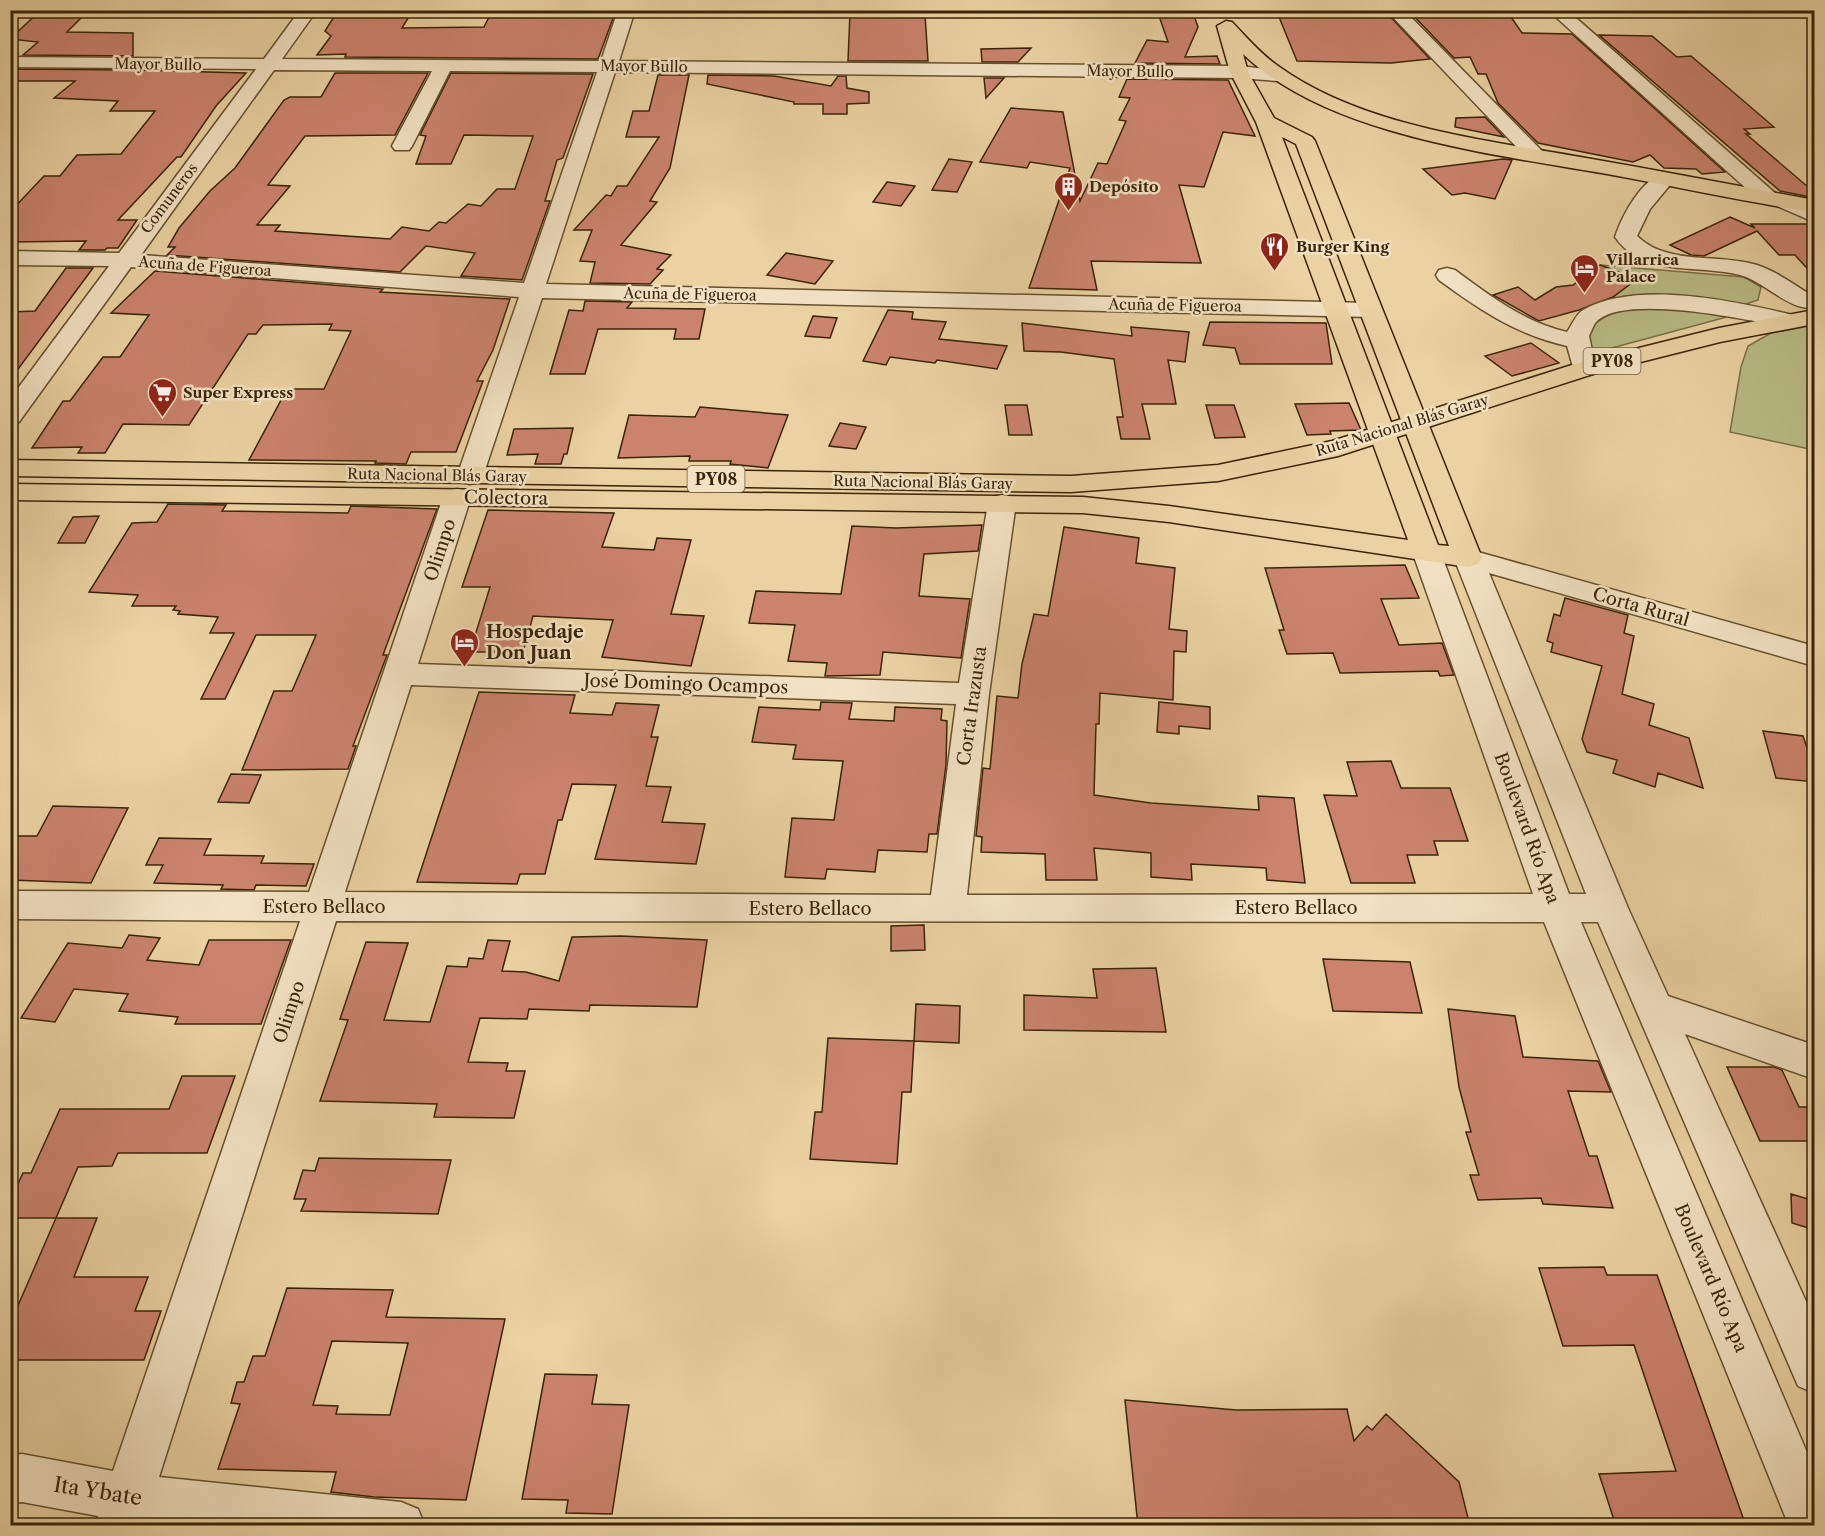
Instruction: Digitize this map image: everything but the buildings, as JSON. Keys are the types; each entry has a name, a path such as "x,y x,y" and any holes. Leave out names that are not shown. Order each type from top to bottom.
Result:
{"main road":[{"path":"1223,18 1250,51 1278,75 1318,96 1370,116 1425,132 1535,155 1815,206"},
{"name":"Boulevard Río Apa","path":"1223,18 1239,72 1266,122 1426,551"},
{"path":"1266,122 1305,141 1468,558"},
{"name":"Ruta Nacional Blás Garay","path":"10,468 463,486 1071,484 1218,473 1338,448 1584,369 1806,311"},
{"name":"Colectora","path":"10,492 463,486 1083,505 1169,514 1468,558"}],"street":[{"name":"Comuneros","path":"10,417 123,260 309,10"},
{"name":"Olimpo","path":"124,1512 400,674 463,486 534,291 627,10"},
{"path":"1394,10 1535,155"},
{"path":"1556,10 1773,198 1815,216"},
{"name":"Mayor Bullo","path":"10,62 268,66 609,65 1239,72 1278,75"},
{"path":"402,146 444,65"},
{"path":"1665,178 1632,218 1626,237 1635,249 1657,258 1745,269 1764,275 1806,311"},
{"name":"Acuña de Figueroa","path":"10,258 123,260 534,291 1370,310"},
{"path":"1447,275 1521,326 1550,336 1575,341"},
{"path":"1584,369 1577,354 1575,341 1580,327 1589,316 1615,305 1686,303 1806,311"},
{"name":"Corta Irazusta","path":"947,909 973,694 1002,503"},
{"name":"Boulevard Río Apa","path":"1426,551 1556,907 1814,1526"},
{"path":"1468,558 1610,908 1815,1370"},
{"name":"Corta Rural","path":"1468,558 1815,656"},
{"name":"José Domingo Ocampos","path":"400,674 973,694"},
{"name":"Estero Bellaco","path":"10,905 947,909 1610,908"},
{"path":"1653,1007 1815,1062"},
{"name":"Ita Ybate","path":"10,1479 22,1478 124,1512 402,1526"}],"green space":[{"path":"1600,265 1744,277 1761,287 1758,300 1746,304 1606,302 1637,279"},
{"path":"1646,305 1727,315 1727,317 1593,353 1586,333 1592,326 1613,313"},
{"path":"1814,325 1814,450 1730,432 1741,367 1748,346 1771,333"}],"place":[{"name":"Depósito","path":"1068,212"},
{"name":"Burger King","path":"1275,272"},
{"name":"Villarrica Palace","path":"1585,294"},
{"name":"Super Express","path":"162,418"},
{"name":"Hospedaje Don Juan","path":"465,668"}]}
